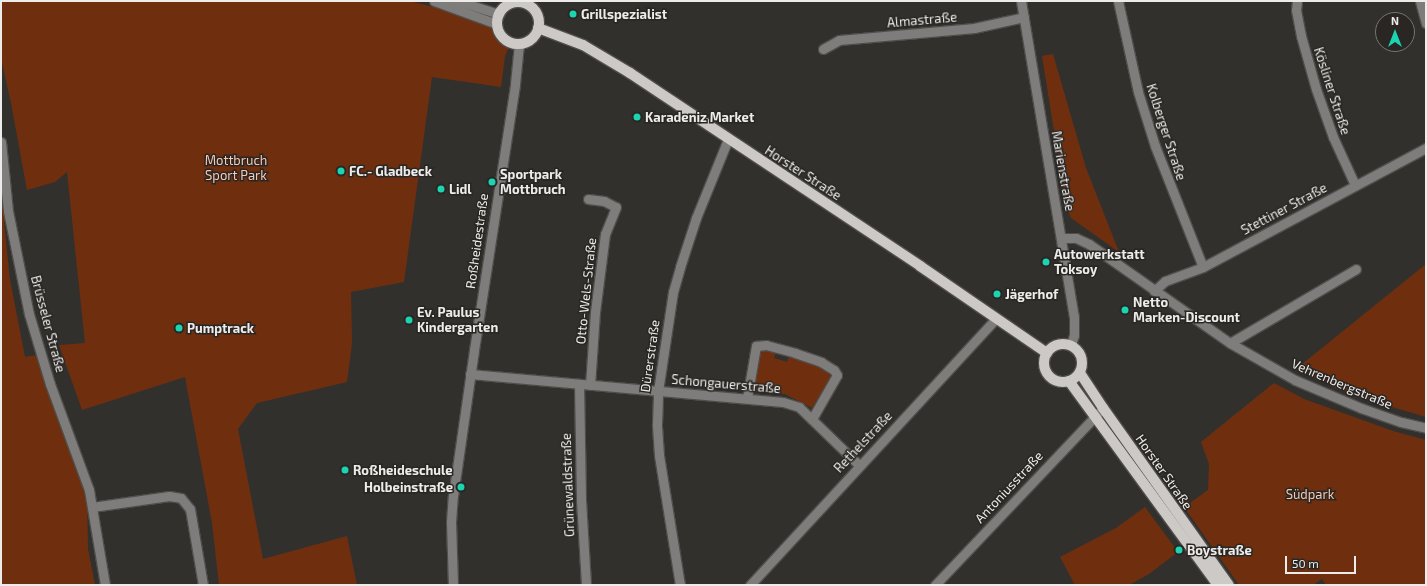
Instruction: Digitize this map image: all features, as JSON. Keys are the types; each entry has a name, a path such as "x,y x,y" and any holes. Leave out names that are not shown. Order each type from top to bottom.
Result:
{"main road":[{"path":"519,2 534,9 539,20 538,28 531,40 519,44 505,40 499,33 498,19 509,4 519,2"},
{"name":"Horster Straße","path":"538,28 583,45 630,73 1047,353"},
{"path":"1057,345 1071,345 1082,357 1083,364 1080,373 1069,382 1058,382 1047,374 1044,366 1047,353 1057,345"},
{"name":"Horster Straße","path":"1080,373 1099,412 1218,585"},
{"name":"Horster Straße","path":"1069,382 1099,412 1229,585"}],"street":[{"path":"434,1 498,19"},
{"path":"439,1 468,4 498,19"},
{"name":"Marienstraße","path":"1022,1 1062,238 1074,322 1074,335 1071,345"},
{"name":"Kolberger Straße","path":"1118,1 1138,92 1155,146 1203,267"},
{"name":"Kösliner Straße","path":"1297,1 1296,10 1301,36 1316,89 1333,138 1356,185"},
{"path":"1420,1 1426,23"},
{"name":"Almastraße","path":"823,49 840,40 974,28 1024,17"},
{"name":"Roßheidestraße","path":"454,585 452,509 470,374 515,84 519,44"},
{"name":"Dürerstraße","path":"680,585 659,455 657,424 658,391 673,292 680,266 728,139"},
{"name":"Brüsseler Straße","path":"1,142 8,211 29,314 50,384 89,490 105,585"},
{"name":"Stettiner Straße","path":"1154,291 1165,281 1203,267 1426,148"},
{"name":"Otto-Wels-Straße","path":"588,199 604,201 616,207 605,234 595,312 590,385"},
{"name":"Vehrenbergstraße","path":"1062,238 1076,238 1089,244 1230,343 1295,380 1319,391 1401,422 1426,428"},
{"path":"1230,343 1356,269"},
{"name":"Rethelstraße","path":"750,585 996,318"},
{"path":"747,398 756,346 766,344 795,353 821,362 834,370 837,376 812,419"},
{"name":"Schongauerstraße","path":"470,374 783,402 799,407 859,465"},
{"name":"Grünewaldstraße","path":"579,384 580,500 586,585"},
{"name":"Antoniusstraße","path":"935,585 1099,412"},
{"path":"92,507 170,496 181,498 190,509 203,585"}],"green space":[{"name":"Mottbruch Sport Park","path":"1,1 409,1 466,15 493,25 496,37 509,47 505,56 501,87 432,77 404,282 351,292 352,343 347,382 257,403 238,429 263,559 347,536 357,585 219,585 212,523 185,377 82,410 59,345 85,343 67,172 55,182 27,190 1,58"},
{"path":"1053,54 1086,168 1119,252 1071,218 1066,206 1042,56"},
{"path":"1,154 10,216 4,222 10,280 25,357 37,355 87,497 88,549 95,585 1,585"},
{"path":"1426,264 1426,417 1349,394 1296,369"},
{"path":"763,349 776,351 774,358 787,362 789,356 821,367 830,372 831,377 812,408 785,394 753,391 759,352"},
{"name":"Südpark","path":"1274,383 1304,399 1393,431 1426,440 1426,585 1326,585 1322,579 1313,585 1239,585 1179,500 1185,496 1190,503 1208,490 1209,464 1201,442"},
{"path":"1145,507 1178,552 1149,574 1129,585 1075,585 1060,557 1116,528"}],"place":[{"name":"Grillspezialist","path":"573,14"},
{"name":"Karadeniz Market","path":"637,117"},
{"name":"FC.- Gladbeck","path":"341,171"},
{"name":"Sportpark Mottbruch","path":"492,182"},
{"name":"Lidl","path":"441,189"},
{"name":"Autowerkstatt Toksoy","path":"1046,262"},
{"name":"Jägerhof","path":"997,294"},
{"name":"Netto Marken-Discount","path":"1125,310"},
{"name":"Ev. Paulus Kindergarten","path":"409,320"},
{"name":"Pumptrack","path":"179,328"},
{"name":"Roßheideschule","path":"345,470"},
{"name":"Holbeinstraße","path":"461,487"},
{"name":"Boystraße","path":"1179,550"}]}
